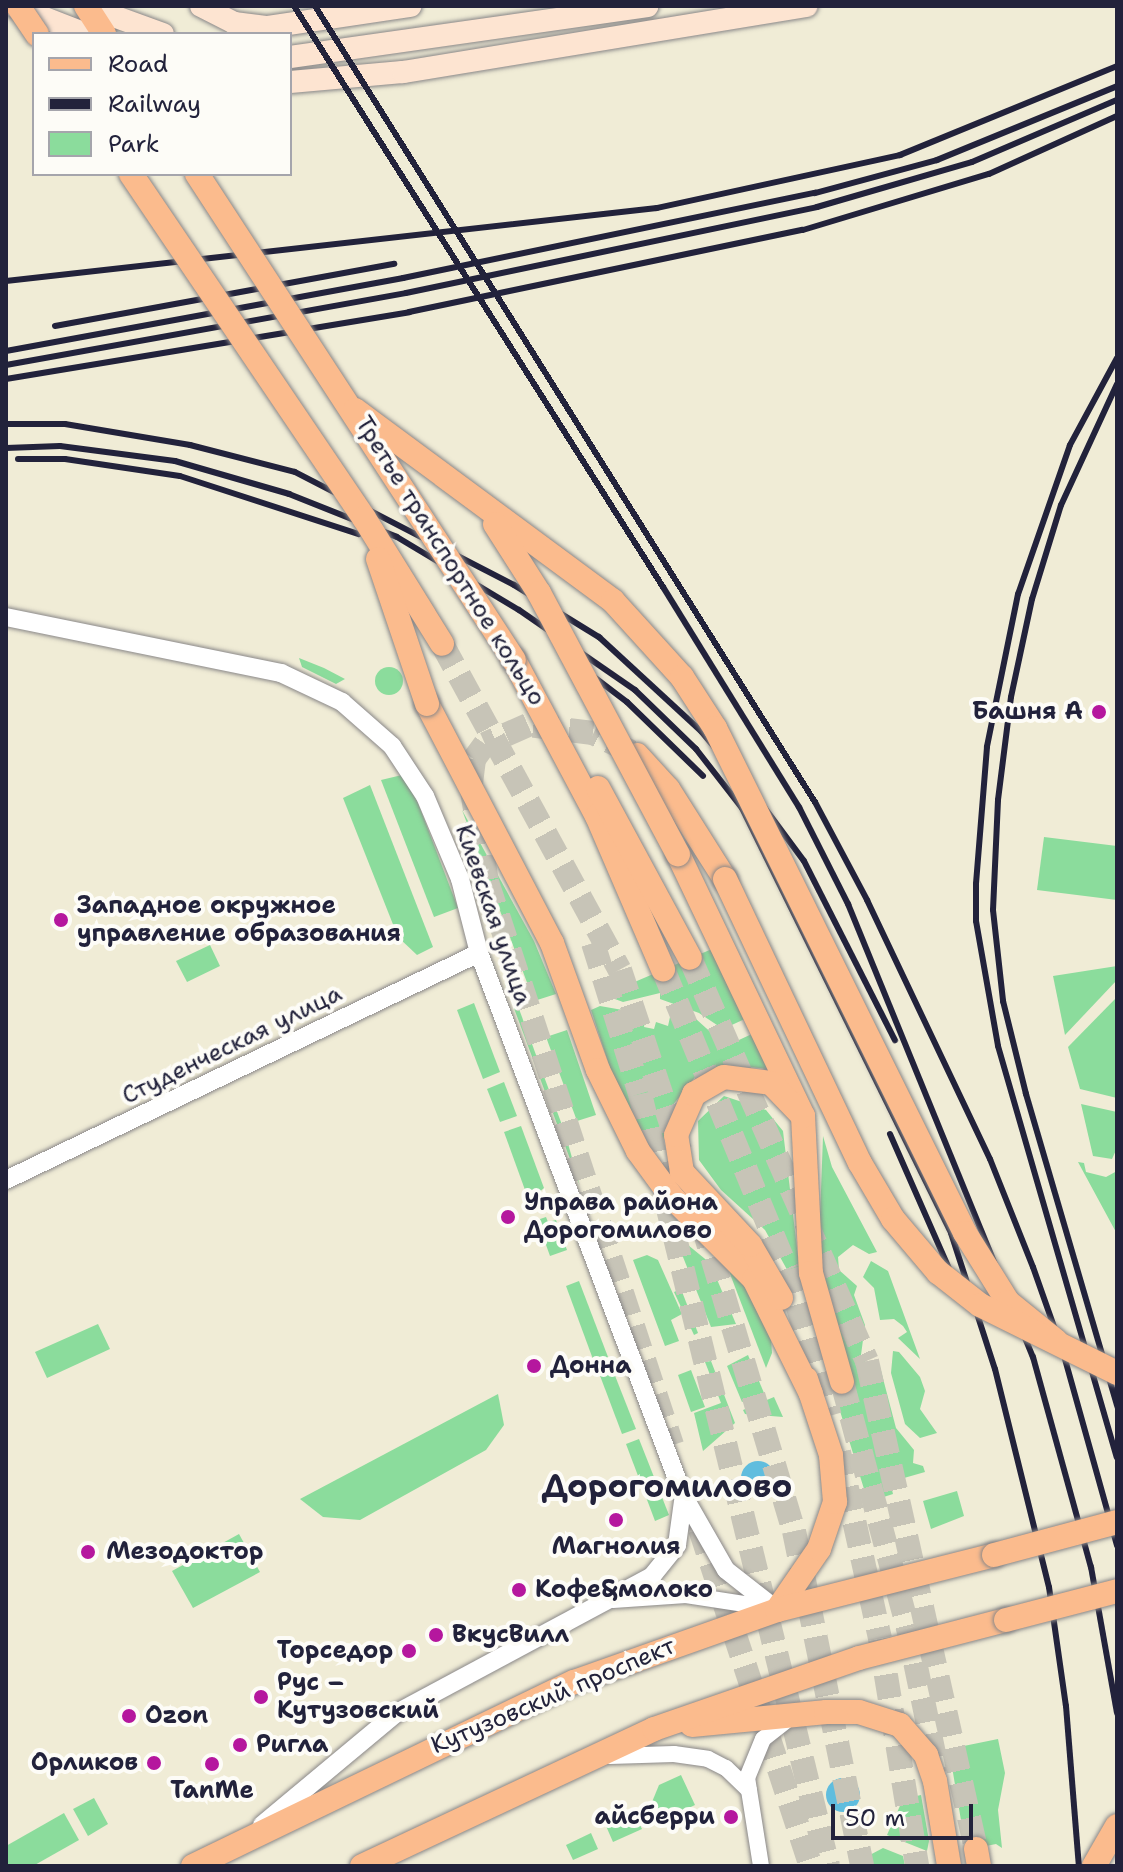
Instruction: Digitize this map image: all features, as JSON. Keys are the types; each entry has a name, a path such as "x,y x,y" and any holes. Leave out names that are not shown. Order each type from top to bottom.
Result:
{"main road":[{"path":"16,6 36,32"},
{"path":"16,6 81,32"},
{"path":"86,6 103,32"},
{"path":"86,6 158,32"},
{"path":"201,6 234,23 268,27 410,6"},
{"path":"292,57 647,6"},
{"path":"292,82 403,72 807,6"},
{"name":"Третье транспортное кольцо","path":"132,176 364,518 442,644"},
{"name":"Третье транспортное кольцо","path":"198,176 355,410 535,693 597,816 663,969"},
{"path":"355,410 613,601 682,677 715,728 965,1233 1008,1302 1056,1341"},
{"path":"473,498 509,542 539,593 678,854 803,1116 811,1273 842,1382"},
{"path":"364,518 427,704 552,943 598,1070 638,1151 671,1196 754,1279 811,1394"},
{"path":"535,693 631,843 690,958"},
{"path":"637,755 668,789 725,879 860,1163 893,1219 938,1272 980,1305 1117,1373"},
{"path":"777,1610 819,1549 835,1502 831,1455 768,1269 682,1172 676,1135 694,1094 724,1077 771,1083 803,1116"},
{"name":"Кутузовский проспект","path":"193,1866 574,1682 777,1610 1117,1522"},
{"path":"362,1866 654,1729 844,1663 1117,1591"},
{"path":"654,1729 796,1715 870,1714 900,1725 914,1738 935,1781 949,1866"},
{"path":"1094,1866 1117,1826"}],"street":[{"name":"Киевская улица","path":"6,617 242,662 281,673 342,702 392,746 425,796 460,879 479,953 683,1495 726,1570 777,1610"},
{"name":"Студенческая улица","path":"6,1180 479,953"},
{"name":"Киевская улица","path":"246,1838 395,1714 652,1576 667,1560 683,1529 683,1495"},
{"path":"606,1601 686,1595 777,1610"},
{"path":"761,1866 749,1790 752,1757 763,1739 796,1715"},
{"path":"591,1758 638,1753 708,1759 749,1790"}],"green space":[{"path":"299,658 345,679 336,684 302,667"},
{"path":"389,667 399,671 403,681 399,691 389,695 379,691 375,681 379,671"},
{"path":"402,775 418,803 458,908 434,917 381,780"},
{"path":"370,785 433,947 417,955 398,937 343,798"},
{"path":"462,810 534,941 556,994 534,1001"},
{"path":"1044,837 1117,846 1117,900 1037,890"},
{"path":"210,945 220,966 187,982 176,961"},
{"path":"712,949 747,1018 723,1029 699,1013 660,999 660,993 623,1002 604,995"},
{"path":"1117,966 1117,980 1065,1035 1053,976"},
{"path":"509,982 565,1133 580,1186 505,984"},
{"path":"1117,997 1117,1098 1080,1089 1068,1047"},
{"path":"474,1003 500,1072 483,1079 457,1010"},
{"path":"600,1006 634,1012 633,1021 645,1021 644,1027 654,1029 656,1022 668,1026 670,1017 696,1019 726,1046 754,1033 768,1069 729,1065 696,1076 668,1111 662,1148 651,1151 617,1089 591,1010"},
{"path":"567,1030 596,1115 577,1121 546,1037"},
{"path":"504,1082 517,1116 500,1122 487,1089"},
{"path":"724,1096 766,1110 783,1131 800,1273 790,1275 765,1230 721,1190 699,1160 698,1121"},
{"path":"1081,1104 1117,1112 1117,1148 1112,1159 1093,1156"},
{"path":"521,1126 544,1188 529,1201 504,1132"},
{"path":"823,1136 832,1167 877,1252 869,1254 853,1245 838,1257 839,1270 857,1286 854,1295 865,1325 861,1355 870,1369 880,1367 896,1428 914,1450 913,1463 923,1466 925,1472 890,1482 893,1494 868,1502 832,1385 819,1245"},
{"path":"1078,1162 1084,1163 1086,1172 1106,1177 1117,1171 1117,1234"},
{"path":"546,1217 548,1222 556,1220 567,1250 550,1256 537,1220"},
{"path":"688,1245 710,1263 736,1324 711,1327 681,1252"},
{"path":"647,1255 658,1260 682,1314 671,1320 679,1341 665,1346 633,1260"},
{"path":"871,1261 888,1271 920,1359 898,1338 907,1332 903,1326 894,1319 880,1320 874,1288 863,1277"},
{"path":"727,1266 743,1280 771,1339 772,1353 766,1368"},
{"path":"579,1281 608,1357 594,1362 566,1286"},
{"path":"681,1289 698,1333 694,1335 674,1292"},
{"path":"98,1324 110,1349 47,1378 35,1352"},
{"path":"893,1351 899,1352 920,1377 925,1391 920,1409 937,1433 920,1438 905,1424 891,1373"},
{"path":"748,1355 764,1393 742,1402 727,1366"},
{"path":"711,1361 735,1423 703,1451 694,1413 721,1403 705,1362"},
{"path":"612,1368 636,1429 622,1434 599,1373"},
{"path":"691,1370 705,1407 691,1412 678,1375"},
{"path":"498,1394 504,1425 486,1450 360,1520 323,1517 300,1499"},
{"path":"774,1397 783,1417 745,1414 743,1410"},
{"path":"639,1439 669,1515 655,1521 626,1444"},
{"path":"957,1491 964,1516 931,1529 923,1501"},
{"path":"239,1534 260,1572 193,1608 172,1571"},
{"path":"998,1739 1005,1773 998,1810 1002,1848 996,1844 966,1850 949,1749"},
{"path":"681,1775 695,1805 661,1821 652,1802 659,1785"},
{"path":"921,1795 929,1841 927,1851 887,1835 903,1799"},
{"path":"94,1798 108,1824 88,1836 73,1809"},
{"path":"64,1813 79,1840 33,1866 6,1866 6,1846"},
{"path":"634,1813 642,1829 613,1842 606,1826"},
{"path":"591,1833 598,1849 573,1860 566,1845"},
{"path":"883,1848 903,1856 905,1866 867,1866 866,1857"}],"water":[{"path":"758,1461 770,1466 775,1478 770,1490 758,1495 746,1490 741,1478 746,1466"},
{"path":"843,1778 855,1783 860,1795 855,1807 843,1812 831,1807 826,1795 831,1783"}],"tunnel":[{"path":"442,644 620,970 680,1150"},
{"path":"631,752 593,733 528,725 485,744 474,759 471,785 487,882 672,1445"},
{"path":"593,943 640,1094 828,1866"},
{"path":"690,958 867,1361 976,1849"},
{"path":"663,969 787,1270 830,1416"},
{"path":"702,1223 794,1531 862,1866"},
{"path":"842,1382 908,1628 938,1773"},
{"path":"839,1452 880,1639 917,1866"},
{"path":"700,1529 811,1866"}],"railway":[{"path":"294,6 799,807 848,904 1033,1357 1091,1567 1117,1713"},
{"path":"315,6 815,802 867,900 990,1159 1033,1267 1063,1352 1117,1546"},
{"path":"6,281 657,208 900,155 1117,66"},
{"path":"6,351 403,278 815,193 937,160 1117,86"},
{"path":"6,365 406,293 817,207 972,162 1117,100"},
{"path":"6,379 409,312 803,230 989,174 1117,116"},
{"path":"55,326 394,264"},
{"path":"1117,358 1070,445 1018,594 987,747 976,884 976,921 998,1046 1117,1457"},
{"path":"1117,384 1061,505 1032,599 1011,697 998,800 993,910 1003,1001 1026,1094 1117,1406"},
{"path":"6,424 65,424 190,445 295,472 514,585 599,637 701,731 804,861 895,1040"},
{"path":"6,448 60,446 175,461 289,494 397,537 519,610 635,690 696,749 742,808 951,1233 995,1369 1049,1587 1066,1706 1079,1866"},
{"path":"18,459 65,459 180,476 359,534"},
{"path":"565,655 627,702 703,776"},
{"path":"890,1134 954,1280"}],"place":[{"name":"Башня А","path":"1099,712"},
{"name":"Западное окружное управление образования","path":"61,920"},
{"name":"Управа района Дорогомилово","path":"508,1217"},
{"name":"Донна","path":"534,1366"},
{"name":"Магнолия","path":"616,1520"},
{"name":"Мезодоктор","path":"88,1552"},
{"name":"Кофе&молоко","path":"519,1590"},
{"name":"ВкусВилл","path":"436,1635"},
{"name":"Торседор","path":"409,1651"},
{"name":"Рус – Кутузовский","path":"261,1697"},
{"name":"Ozon","path":"129,1716"},
{"name":"Ригла","path":"240,1745"},
{"name":"Орликов","path":"154,1763"},
{"name":"TanMe","path":"212,1764"},
{"name":"айсберри","path":"731,1817"}],"district":[{"name":"Дорогомилово","path":"667,1486"}]}
